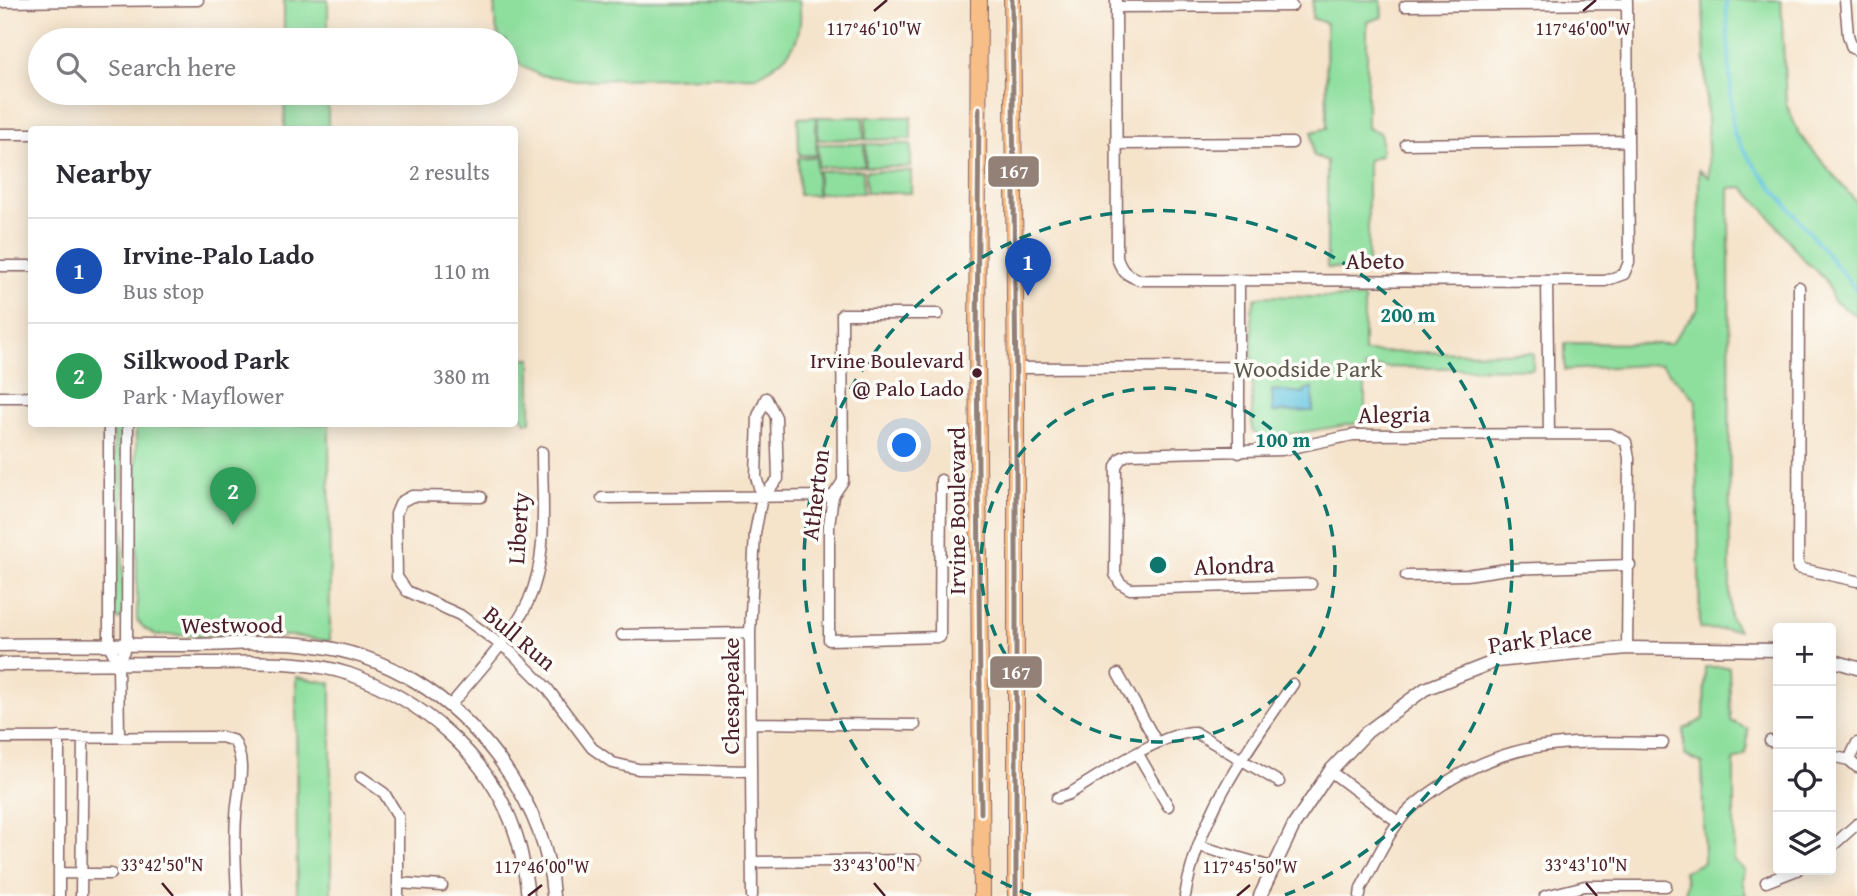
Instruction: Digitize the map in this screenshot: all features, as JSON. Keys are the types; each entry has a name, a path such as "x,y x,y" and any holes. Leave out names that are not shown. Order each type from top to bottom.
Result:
{"main road":[{"name":"Irvine Boulevard","path":"978,0 977,345 982,896"},
{"path":"1012,0 1016,368 1016,896"}],"street":[{"path":"0,2 198,0"},
{"path":"1846,0 1848,35 1855,49"},
{"path":"1405,6 1627,2 1628,141 1406,144"},
{"path":"1292,6 1116,4 1116,144 1292,143"},
{"path":"0,134 28,134"},
{"name":"Abeto","path":"1116,144 1117,258 1125,275 1140,280 1605,281 1623,275 1629,262 1628,141"},
{"path":"0,266 28,266"},
{"path":"1547,281 1549,434"},
{"path":"1239,282 1239,453"},
{"path":"1799,287 1798,568 1857,581"},
{"name":"Atherton","path":"938,314 842,314 843,481 833,496 829,525 830,640 940,637 941,480"},
{"path":"1016,368 1239,367"},
{"path":"0,397 28,397"},
{"name":"Chesapeake","path":"752,896 750,633 755,533 762,497 756,477 758,416 766,398 776,417 778,479 762,497"},
{"path":"109,427 110,645 118,663 119,737"},
{"path":"118,663 127,645 128,427"},
{"name":"Alegria","path":"1121,458 1130,454 1282,450 1353,435 1611,434 1626,442 1629,458 1629,565"},
{"name":"Liberty","path":"450,706 529,602 541,558 542,452"},
{"name":"Alondra","path":"1121,458 1116,466 1115,563 1115,574 1120,583 1130,589 1311,584"},
{"name":"Bull Run","path":"481,497 412,496 401,502 396,514 397,577 407,591 460,615 500,643 547,688 592,748 613,763 638,769 751,771"},
{"path":"602,498 833,496"},
{"path":"1406,576 1629,565 1628,648"},
{"path":"622,635 750,633"},
{"name":"Westwood","path":"0,645 295,644 366,656 411,680 450,706 488,744 514,780 533,815 543,842 552,879 553,896"},
{"name":"Park Place","path":"1260,896 1294,825 1330,771 1367,732 1425,689 1496,661 1628,648 1773,650"},
{"path":"1836,662 1857,668"},
{"name":"Westwood","path":"0,664 274,663 315,666 348,674 387,690 439,723 483,772 513,827 522,858 528,896"},
{"path":"1118,674 1157,743"},
{"path":"1185,896 1188,877 1199,846 1224,787 1293,684"},
{"path":"751,723 915,725"},
{"path":"1057,798 1069,794 1157,743 1184,732 1195,732 1279,782"},
{"path":"0,737 222,737 234,741 241,753 242,766 236,816 237,896"},
{"path":"59,737 59,896"},
{"path":"80,896 83,737"},
{"path":"1360,896 1361,888 1398,822 1429,794 1462,772 1526,748 1558,742 1663,743"},
{"path":"1836,758 1853,763 1857,743"},
{"path":"1138,754 1168,806"},
{"path":"1330,771 1398,822"},
{"path":"361,777 384,793 398,816 398,896"},
{"path":"1836,843 1857,824"},
{"path":"1199,846 1275,868"},
{"path":"752,862 916,860"},
{"name":"Park Place","path":"1269,896 1275,868"},
{"path":"59,873 111,874"},
{"path":"1766,882 1784,875"},
{"path":"398,883 442,886"},
{"path":"1545,896 1585,886 1666,886"}],"green space":[{"path":"284,0 328,0 328,28 284,28"},
{"path":"496,0 799,0 800,26 787,54 757,76 578,80 539,75 521,65 518,61 518,28 497,28"},
{"path":"1313,0 1381,0 1382,17 1367,22 1367,128 1381,133 1381,155 1368,160 1368,268 1327,268 1327,161 1313,155 1312,132 1327,128 1326,23 1312,18"},
{"path":"1703,0 1781,0 1786,104 1799,134 1857,203 1857,316 1834,301 1825,279 1803,259 1743,187 1729,188 1730,617 1738,630 1700,629 1696,400 1661,364 1565,370 1565,343 1670,344 1698,309 1699,170 1709,177"},
{"path":"284,105 328,105 328,126 285,126"},
{"path":"816,117 816,155 799,155 798,118"},
{"path":"818,117 863,117 864,139 818,140"},
{"path":"866,117 911,117 911,139 866,140"},
{"path":"818,144 864,144 864,166 818,167"},
{"path":"866,144 911,144 911,167 866,167"},
{"path":"816,157 817,195 799,195 798,158"},
{"path":"863,170 863,193 818,193 818,171"},
{"path":"866,171 911,171 911,193 866,193"},
{"name":"Woodside Park","path":"1263,296 1364,298 1364,352 1533,353 1533,369 1365,367 1365,422 1261,439 1252,430 1252,311 1255,299"},
{"path":"518,358 531,358 531,422 526,422 518,412"},
{"path":"114,427 123,427 123,616 119,620 114,616"},
{"path":"136,427 329,427 330,641 293,636 156,635 145,629 137,620"},
{"path":"1705,667 1729,667 1731,721 1748,729 1746,754 1734,760 1734,860 1744,870 1744,896 1685,896 1684,872 1704,862 1702,763 1684,755 1684,729 1704,719"},
{"path":"296,677 331,683 331,896 297,896"}],"water":[{"path":"1313,389 1313,411 1273,412 1272,390 1304,393 1305,390"}],"waterway":[{"path":"1726,0 1733,132 1751,161 1857,291"}],"transit line":[{"name":"167","path":"1012,0 1016,390 1016,896"},
{"name":"167","path":"979,108 977,345 981,813"}],"place":[{"name":"Irvine-Palo Lado","path":"1028,296"},
{"name":"Irvine Boulevard @ Palo Lado","path":"977,373"},
{"name":"Silkwood Park","path":"233,525"}]}
